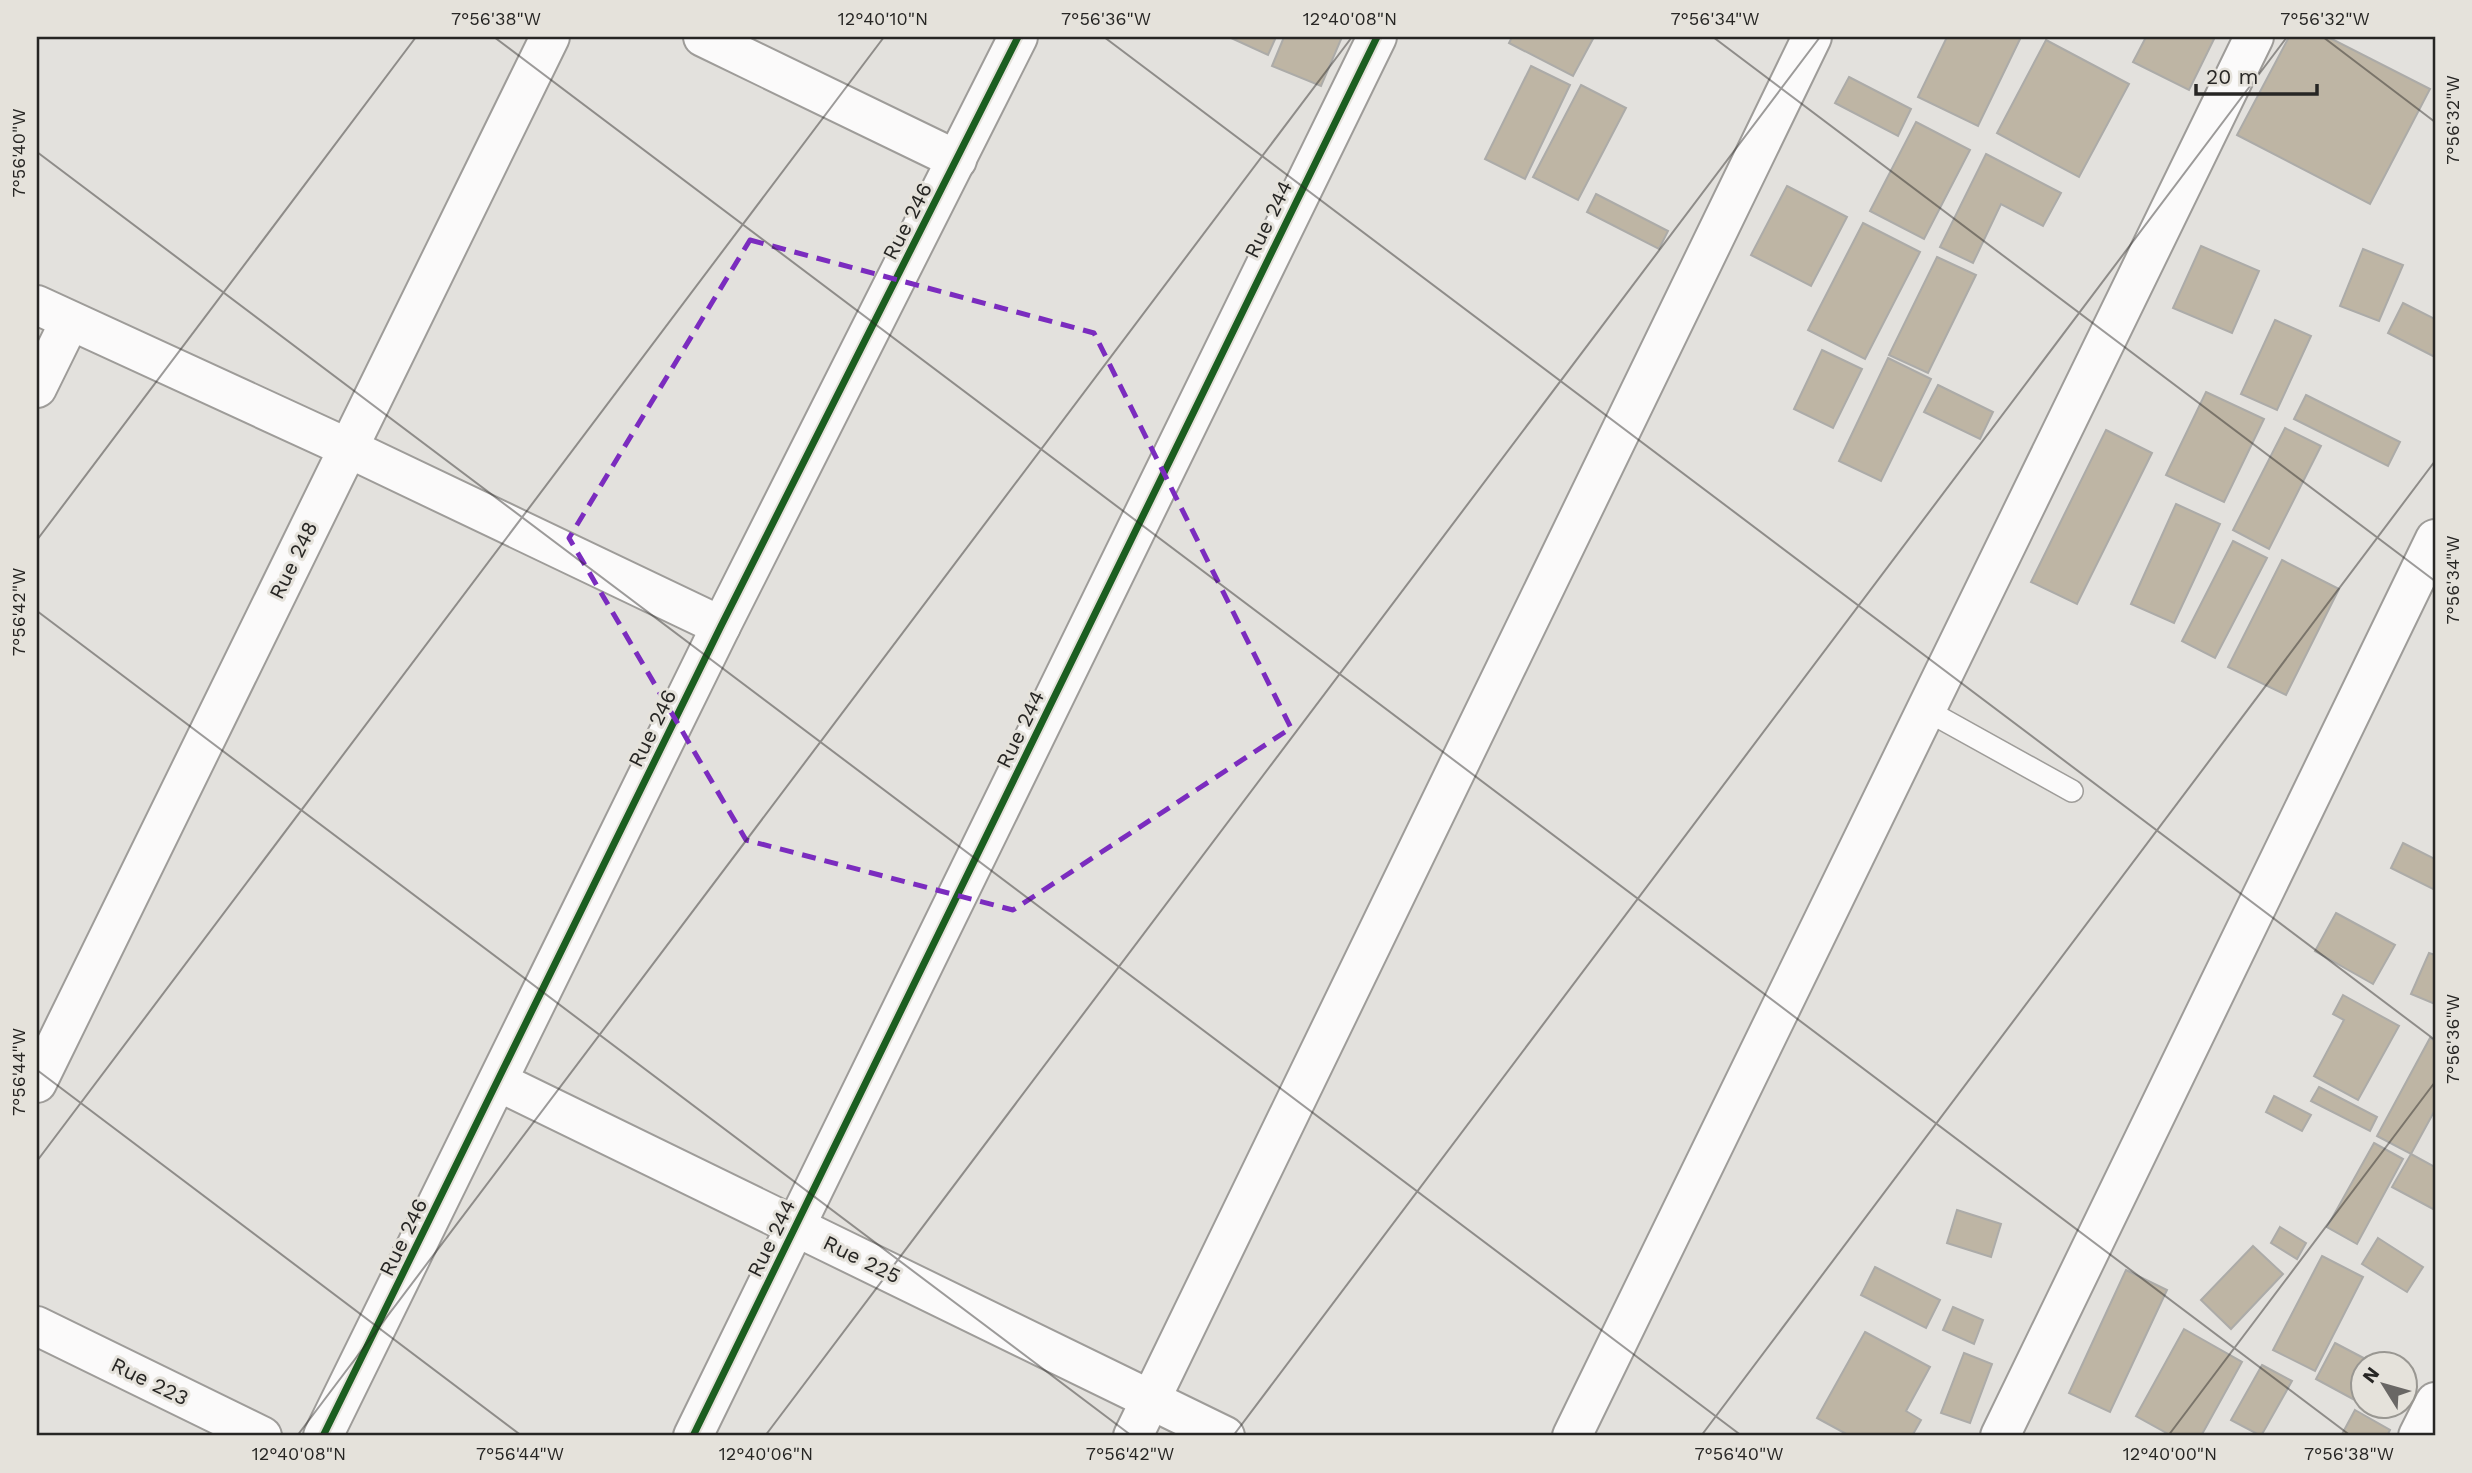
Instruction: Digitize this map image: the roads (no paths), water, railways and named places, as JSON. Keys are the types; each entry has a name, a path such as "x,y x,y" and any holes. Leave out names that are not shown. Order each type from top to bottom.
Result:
{"street":[{"name":"Rue 248","path":"37,1083 550,37"},
{"path":"704,37 957,160"},
{"name":"Rue 246","path":"323,1436 721,626 1018,37"},
{"name":"Rue 244","path":"693,1436 1377,37"},
{"path":"1133,1436 1812,37"},
{"path":"1572,1436 2254,37"},
{"path":"37,388 53,313 348,448 721,626"},
{"path":"2000,1436 2435,539"},
{"name":"Rue 225","path":"499,1082 1225,1436"},
{"name":"Rue 223","path":"37,1326 262,1436"},
{"path":"2418,1436 2435,1402"}],"lane":[{"path":"1926,710 2072,791"}]}
